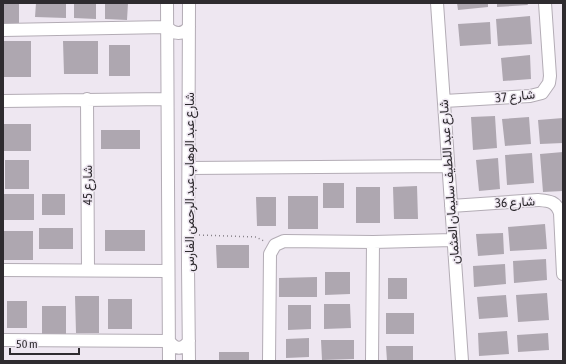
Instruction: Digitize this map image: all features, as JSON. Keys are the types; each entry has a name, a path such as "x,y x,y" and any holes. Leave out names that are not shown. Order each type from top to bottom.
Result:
{"street":[{"name":"شارع عبد الوهاب عبد الرحمن الفارس","path":"167,3 169,361"},
{"name":"شارع عبد الوهاب عبد الرحمن الفارس","path":"189,3 188,234 190,361"},
{"name":"شارع عبد اللطيف سليمان العثمان","path":"437,3 462,361"},
{"name":"شارع 37","path":"444,101 530,96 542,93 549,83 550,76 545,3"},
{"path":"3,30 167,27 174,33 178,34 189,27"},
{"path":"167,49 169,45 177,41 186,44 189,48"},
{"name":"شارع 45","path":"87,99 88,270"},
{"path":"3,101 167,99"},
{"path":"189,168 448,166"},
{"name":"شارع 36","path":"451,206 538,200 546,200 553,203 558,207 560,213 563,274"},
{"path":"269,361 270,254 272,248 279,242 453,240"},
{"path":"372,361 373,242"},
{"path":"3,270 168,271"},
{"path":"3,340 169,341 172,346 176,348 182,348 189,341"},
{"path":"174,361 185,361"}],"path":[{"path":"188,234 256,237 263,240 272,248"}],"building":[{"path":"3,3 19,3 19,23 3,23"},
{"path":"36,3 66,3 66,18 35,17"},
{"path":"74,3 96,3 96,19 74,18"},
{"path":"105,3 128,3 127,20 105,19"},
{"path":"457,3 488,3 488,7 458,10"},
{"path":"497,3 527,3 528,5 497,7"},
{"path":"530,16 532,44 498,46 496,19"},
{"path":"490,22 491,44 460,46 458,24"},
{"path":"4,41 31,41 31,77 4,77"},
{"path":"63,41 98,41 98,74 64,74"},
{"path":"109,45 130,45 130,76 109,76"},
{"path":"530,55 531,79 503,81 501,58"},
{"path":"495,116 497,148 473,150 471,117"},
{"path":"529,117 531,144 505,146 502,119"},
{"path":"563,118 563,143 540,144 538,120"},
{"path":"3,124 31,124 31,151 3,151"},
{"path":"101,130 140,130 140,149 101,149"},
{"path":"563,152 563,191 543,192 540,154"},
{"path":"532,153 534,183 507,185 505,155"},
{"path":"498,158 500,189 479,191 476,160"},
{"path":"5,160 29,160 29,189 5,189"},
{"path":"323,183 344,183 344,208 323,208"},
{"path":"417,186 418,219 394,219 393,187"},
{"path":"356,187 380,187 380,223 356,223"},
{"path":"3,194 34,194 34,220 3,220"},
{"path":"42,194 65,194 65,215 42,215"},
{"path":"288,196 318,196 318,229 288,229"},
{"path":"256,197 276,197 276,226 257,226"},
{"path":"545,224 547,249 510,251 508,227"},
{"path":"39,228 73,228 73,249 39,249"},
{"path":"105,230 145,230 145,251 105,251"},
{"path":"3,231 33,231 33,260 3,260"},
{"path":"503,233 504,254 478,256 476,234"},
{"path":"216,245 249,245 249,268 217,268"},
{"path":"546,259 547,280 514,283 513,261"},
{"path":"505,264 506,284 474,287 473,266"},
{"path":"325,272 350,272 350,294 325,295"},
{"path":"317,277 317,297 279,297 279,278"},
{"path":"388,278 407,278 407,299 388,299"},
{"path":"547,293 549,320 518,322 516,295"},
{"path":"506,295 508,317 479,319 477,297"},
{"path":"75,296 99,296 99,333 76,333"},
{"path":"108,299 132,299 132,329 108,329"},
{"path":"7,301 27,301 27,328 7,328"},
{"path":"324,304 350,304 351,328 324,329"},
{"path":"288,305 311,305 311,329 288,330"},
{"path":"42,306 66,306 66,335 42,335"},
{"path":"386,313 414,313 414,334 386,334"},
{"path":"507,331 509,354 479,356 478,333"},
{"path":"548,333 549,350 518,352 517,335"},
{"path":"309,338 309,357 286,358 286,339"},
{"path":"321,340 354,340 354,359 322,360"},
{"path":"386,346 413,346 413,361 387,361"},
{"path":"219,352 249,352 249,361 219,361"}]}
